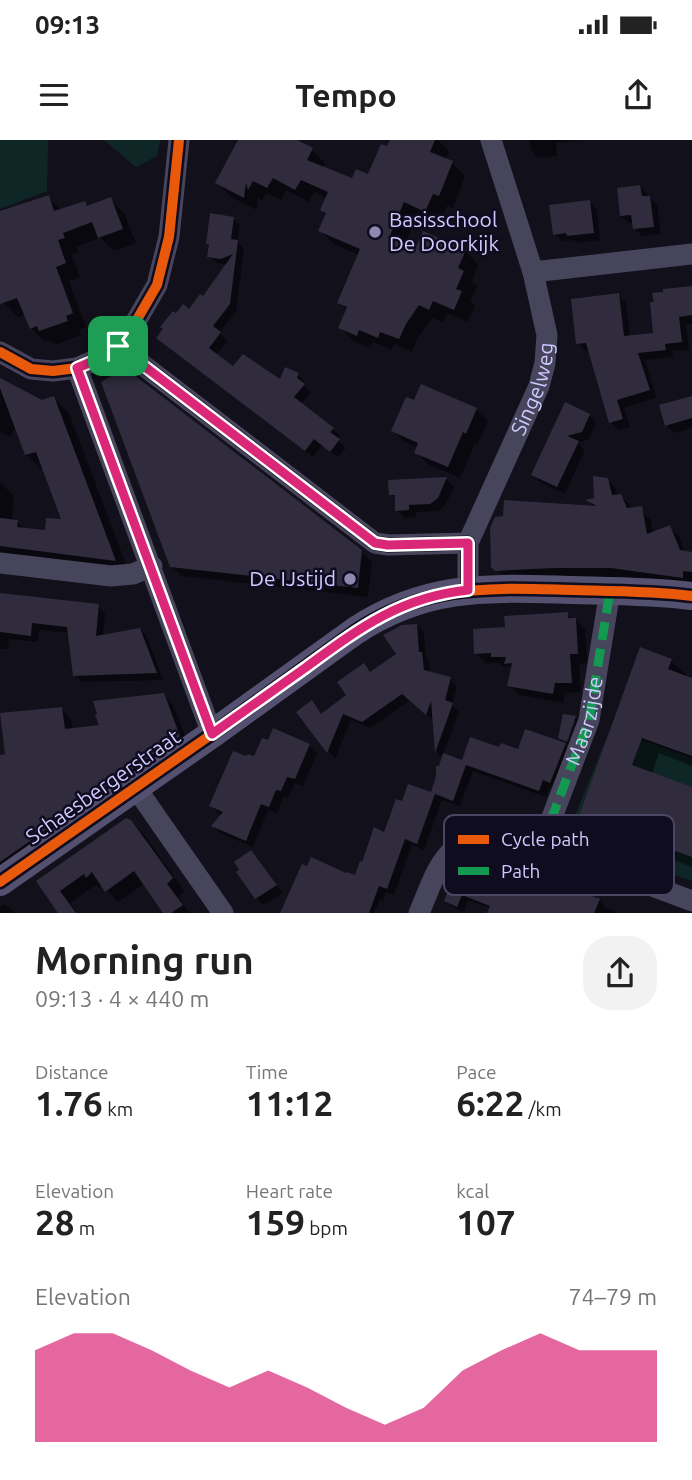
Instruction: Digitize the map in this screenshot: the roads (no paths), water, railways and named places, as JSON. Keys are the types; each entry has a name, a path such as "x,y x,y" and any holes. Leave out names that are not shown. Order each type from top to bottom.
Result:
{"street":[{"path":"0,352 31,369 53,371 77,368 118,346 157,285 169,237 180,140"},
{"name":"Singelweg","path":"468,590 468,543 538,386 545,363 547,335 533,272 491,140"},
{"path":"533,272 692,254"},
{"path":"118,346 375,543 468,543"},
{"path":"77,368 212,734"},
{"path":"0,563 110,576 132,574 152,566"},
{"name":"Schaesbergerstraat","path":"0,882 369,622 414,601 451,592 507,588 692,596"},
{"name":"Maarzijde","path":"553,815 589,720 610,591"},
{"path":"136,788 223,913"},
{"path":"419,913 444,861"},
{"path":"674,894 692,901"}],"place":[{"name":"Basisschool De Doorkijk","path":"375,232"},
{"name":"De IJstijd","path":"350,579"}]}
